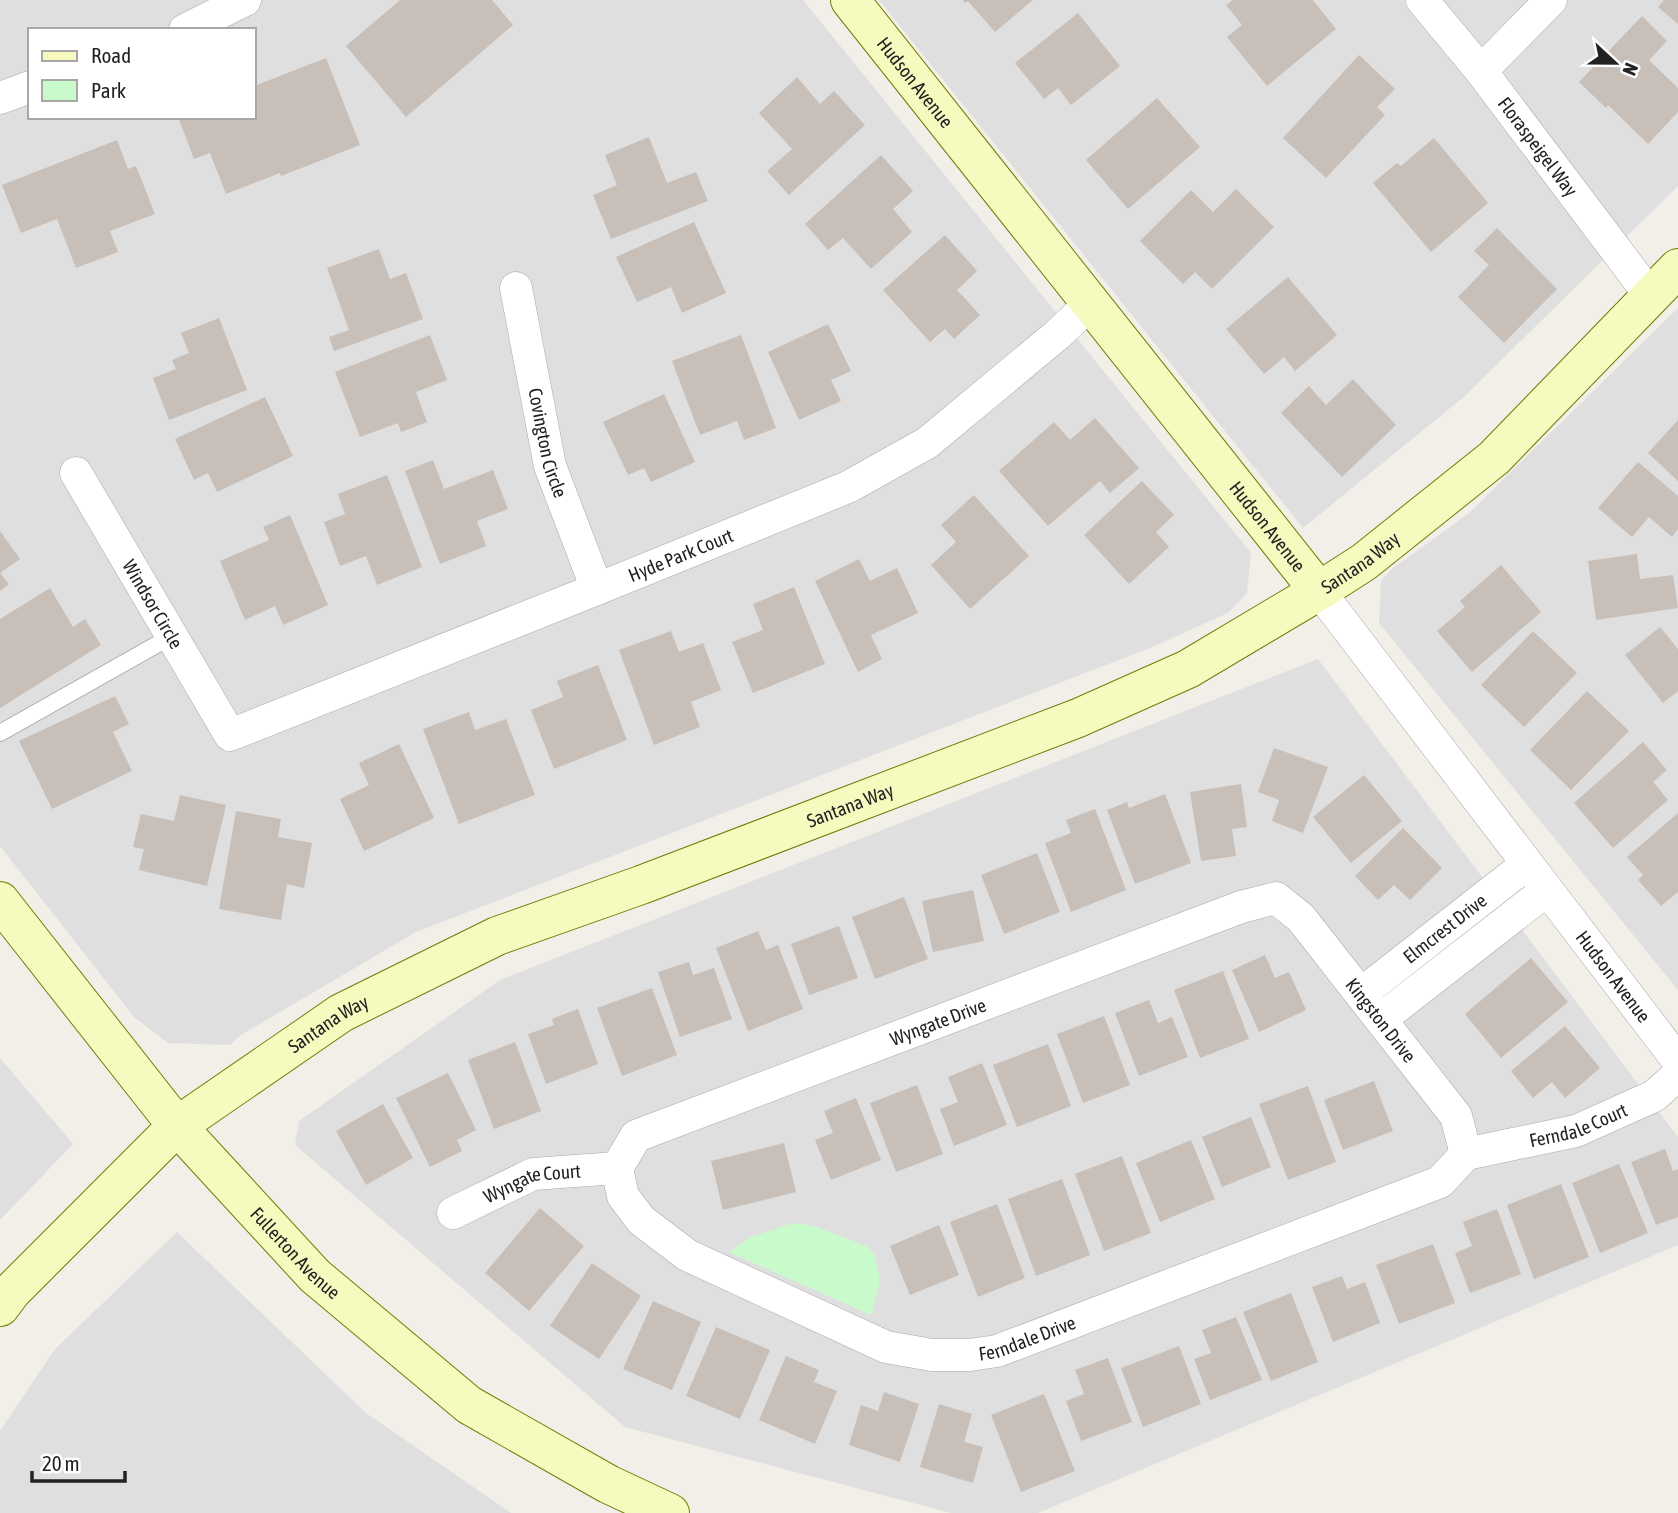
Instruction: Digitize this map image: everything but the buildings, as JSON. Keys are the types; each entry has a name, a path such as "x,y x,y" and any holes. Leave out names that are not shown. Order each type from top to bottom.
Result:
{"street":[{"path":"189,28 245,0"},
{"name":"Hudson Avenue","path":"850,0 1319,591 1678,1061"},
{"name":"Floraspeigel Way","path":"1422,0 1481,71 1650,295"},
{"path":"1481,71 1551,0"},
{"path":"0,98 28,88"},
{"name":"Santana Way","path":"0,1307 12,1291 177,1126 341,1013 496,936 641,885 1078,719 1188,669 1319,591 1364,562 1494,458 1678,268"},
{"name":"Covington Circle","path":"516,288 550,466 597,589"},
{"name":"Hyde Park Court","path":"230,734 848,487 928,443 1057,335 1091,303"},
{"name":"Windsor Circle","path":"76,472 230,734"},
{"name":"Elmcrest Drive","path":"1362,993 1527,864"},
{"name":"Elmcrest Drive","path":"1381,1019 1547,890"},
{"name":"Kingston Drive","path":"1276,898 1301,918 1456,1116 1465,1154"},
{"name":"Wyngate Drive","path":"617,1168 636,1136 1241,907 1276,898"},
{"name":"Fullerton Avenue","path":"0,901 177,1126 316,1276 468,1405 608,1484 670,1513"},
{"name":"Ferndale Court","path":"1465,1154 1576,1131 1654,1096 1678,1075"},
{"name":"Ferndale Drive","path":"617,1168 623,1196 641,1220 687,1255 886,1347 932,1355 970,1355 997,1351 1440,1182 1465,1154"},
{"name":"Wyngate Court","path":"453,1213 533,1174 617,1168"}],"lane":[{"path":"0,733 173,636"}],"shaded area":[{"path":"0,0 803,0 1251,553 1247,593 1228,613 1150,648 416,932 241,1035 230,1045 168,1043 134,1017 0,846"},
{"path":"879,0 1678,0 1678,186 1465,396 1303,528"},
{"path":"1678,308 1678,990 1379,623 1381,581 1392,569 1469,513"},
{"path":"1318,659 1678,1137 1678,1245 1038,1513 951,1513 625,1427 295,1145 299,1121 500,980"},
{"path":"0,1058 73,1144 0,1220"},
{"path":"177,1232 366,1413 511,1513 0,1513 0,1431 55,1349"}],"green space":[{"path":"793,1223 815,1226 868,1247 875,1255 880,1281 871,1315 729,1252 751,1237"}]}
